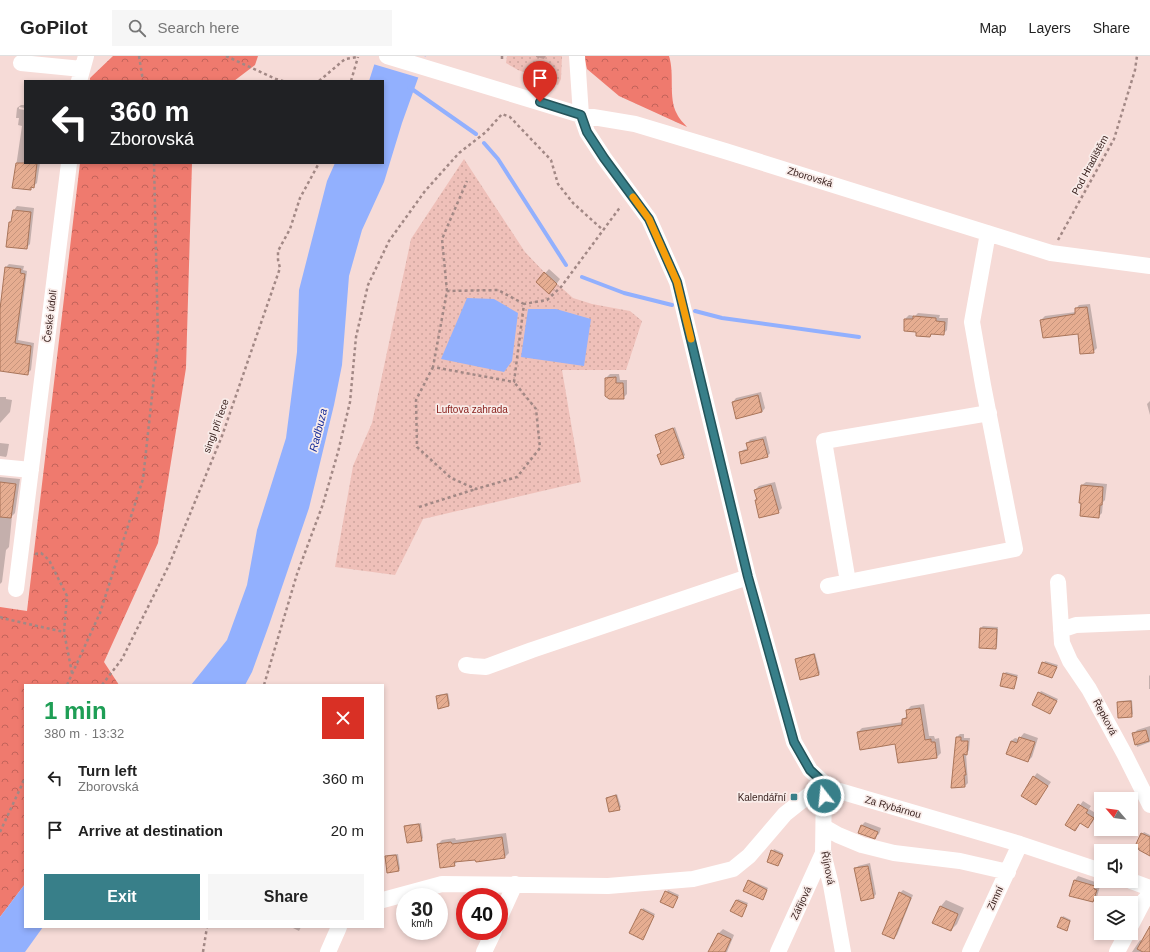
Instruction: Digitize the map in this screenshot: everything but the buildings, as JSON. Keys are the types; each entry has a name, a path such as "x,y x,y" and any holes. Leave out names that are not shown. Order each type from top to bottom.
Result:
{"street":[{"name":"Zborovská","path":"387,56 581,115 635,124 1052,253 1150,266"},
{"path":"577,56 581,115"},
{"path":"21,64 82,69"},
{"name":"Za Rybárnou","path":"581,115 591,137 604,158 649,219 677,282 748,577 794,742 810,770 824,783 836,790 1020,844 1094,869"},
{"name":"České údolí","path":"16,589 68,164"},
{"path":"828,586 1015,549 988,413 972,322 988,233"},
{"path":"848,582 824,441 988,413"},
{"path":"0,467 31,470"},
{"path":"466,665 486,667 748,577"},
{"name":"Řepková","path":"1058,582 1062,643 1070,661 1089,689 1125,755 1150,805"},
{"path":"1061,630 1076,625 1150,622"},
{"path":"384,900 442,884 608,886 693,879 733,869 749,856 785,814 824,783"},
{"name":"Říjnová","path":"824,783 823,853 831,884 843,952"},
{"path":"824,827 838,835 862,845 894,853 960,860 1008,872"},
{"name":"Zimní","path":"970,952 1020,844"},
{"name":"Zářijová","path":"778,952 823,853"},
{"path":"508,899 515,884"},
{"path":"1138,884 1150,888"},
{"path":"1138,912 1143,902 1150,894"},
{"path":"328,952 339,928"},
{"path":"484,952 490,940"},
{"path":"1117,952 1123,940"}],"path":[{"path":"138,56 143,80"},
{"path":"226,56 280,80"},
{"path":"320,80 344,59 358,56 351,80"},
{"path":"502,56 502,62"},
{"name":"Pod Hradištěm","path":"1052,253 1114,139 1135,70 1137,56"},
{"path":"264,684 297,574 323,504 338,452 350,402 356,337 368,284 389,241 425,191 459,153 486,132 502,114 510,117 551,160 558,184 572,203 603,230"},
{"path":"68,684 100,613 143,479 158,341 154,164"},
{"name":"singl při řece","path":"103,684 122,659 169,565 222,436 260,329 280,268 278,251 290,229 300,198 318,164"},
{"path":"467,181 442,238 447,291 433,367 416,400 417,448 451,478 476,489"},
{"path":"447,291 498,290 524,304 547,300 561,288 630,193"},
{"path":"514,382 524,304"},
{"path":"419,507 517,477 540,448 536,409 514,382 433,367"},
{"path":"21,548 33,554 41,553 49,560 67,596 64,632 73,674"},
{"path":"0,617 64,632"},
{"path":"0,832 24,780"},
{"path":"203,952 207,928"}],"green space":[{"path":"113,56 258,56 255,65 235,80 90,80 90,78"},
{"path":"507,56 562,56 561,79 558,85 518,70 506,63"},
{"path":"584,56 669,56 672,71 672,93 674,107 679,118 687,127 619,96 587,69"},
{"name":"Luftova zahrada","path":"464,159 525,252 544,272 573,298 592,304 630,311 642,321 626,370 562,370 581,482 423,519 395,575 335,567 353,466 372,423 411,239"},
{"path":"80,164 192,164 186,368 158,543 104,662 118,684 24,684 24,885 0,917 0,607 27,611"}],"water":[{"name":"Radbuza","path":"377,56 426,56 402,123 384,182 362,230 349,276 342,365 309,508 269,625 252,672 246,684 192,684 227,640 247,585 257,530 286,438 297,352 299,290 327,181 335,164 384,164 384,80 369,80"},
{"path":"467,298 494,299 518,313 512,361 504,372 441,359"},
{"path":"528,309 556,309 591,319 584,366 521,357"},
{"path":"24,885 24,928 42,928 25,952 0,952 0,917"}],"pier":[{"path":"375,56 428,57 420,78 373,64"}],"waterway":[{"path":"409,87 476,134"},
{"path":"484,143 498,159 566,265"},
{"path":"582,277 624,293 672,305"},
{"path":"695,311 722,318 859,337"}],"slow traffic":[{"path":"633,197 649,219 677,282 691,339"}],"place":[{"name":"Kalendářní","path":"794,797"}],"route":[{"path":"540,102 581,115 587,132 604,158 649,219 677,282 748,577 794,742 810,770 824,783 824,796"}]}
